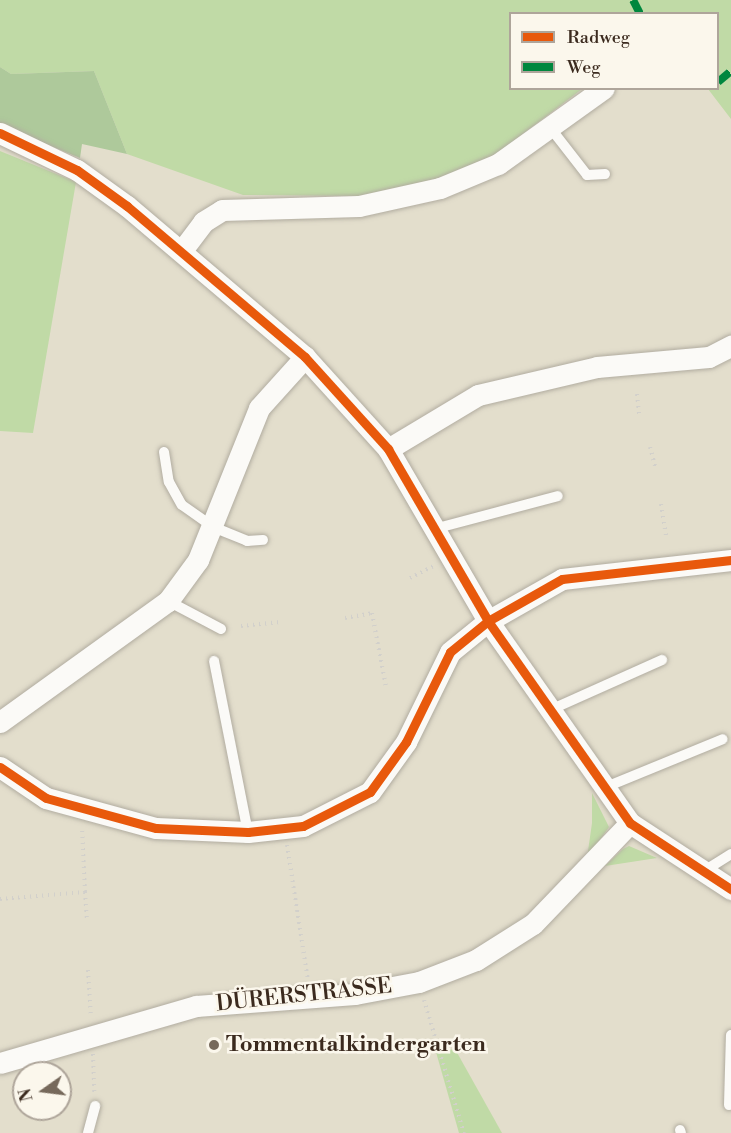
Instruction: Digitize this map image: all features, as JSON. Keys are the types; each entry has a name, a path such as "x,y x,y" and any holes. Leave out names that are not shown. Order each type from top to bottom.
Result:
{"street":[{"path":"183,249 203,222 222,210 359,206 440,188 498,164 552,130 601,90"},
{"path":"0,133 77,170 183,249 305,357 388,448 488,621 548,711 606,787 630,823 731,889"},
{"path":"388,448 478,395 597,367 709,357 731,346"},
{"path":"0,722 168,601 213,527 259,408 305,357"},
{"path":"0,767 46,798 93,815 156,828 248,832 285,829 321,820 370,792 406,742 450,652 488,621 562,579 731,560"},
{"name":"DÜRERSTRASSE","path":"0,1063 92,1032 196,1006 310,996 419,982 476,960 533,924 630,823"}],"lane":[{"path":"552,130 587,175 605,174"},
{"path":"164,452 169,482 182,505 213,527 248,541 263,540"},
{"path":"434,530 558,496"},
{"path":"168,601 221,629"},
{"path":"548,711 662,660"},
{"path":"214,662 248,832"},
{"path":"606,787 723,739"},
{"path":"704,872 731,854"},
{"path":"729,1105 731,1035"},
{"path":"88,1133 95,1106"}],"path":[{"path":"637,393 639,414"},
{"path":"650,447 656,469"},
{"path":"661,504 666,536"},
{"path":"410,578 450,557"},
{"path":"345,618 372,613 386,687"},
{"path":"241,626 280,622"},
{"path":"285,829 310,996"},
{"path":"80,849 87,919"},
{"path":"0,899 85,892"},
{"path":"88,970 95,1106"},
{"path":"428,1012 464,1133"}],"green space":[{"path":"0,0 731,0 731,119 709,90 719,90 719,12 509,12 509,90 581,90 494,156 438,179 358,196 243,195 127,154 94,71 11,74 0,67"},
{"path":"0,67 11,74 94,71 127,154 82,144 80,158 0,125"},
{"path":"0,151 76,182 33,433 0,431"},
{"path":"592,793 609,827 587,858 592,823"},
{"path":"629,846 657,858 605,866 623,849"},
{"path":"455,1049 502,1133 459,1133 436,1052"}],"marked path":[{"path":"633,0 639,12"},
{"path":"719,81 731,71"}],"cycle path":[{"path":"0,133 77,170 127,206 305,357 388,449 488,621 630,823 731,889"},
{"path":"0,767 46,798 156,828 248,832 303,826 370,792 406,742 450,652 488,621 562,579 731,560"}],"place":[{"name":"Tommentalkindergarten","path":"214,1045"}]}
